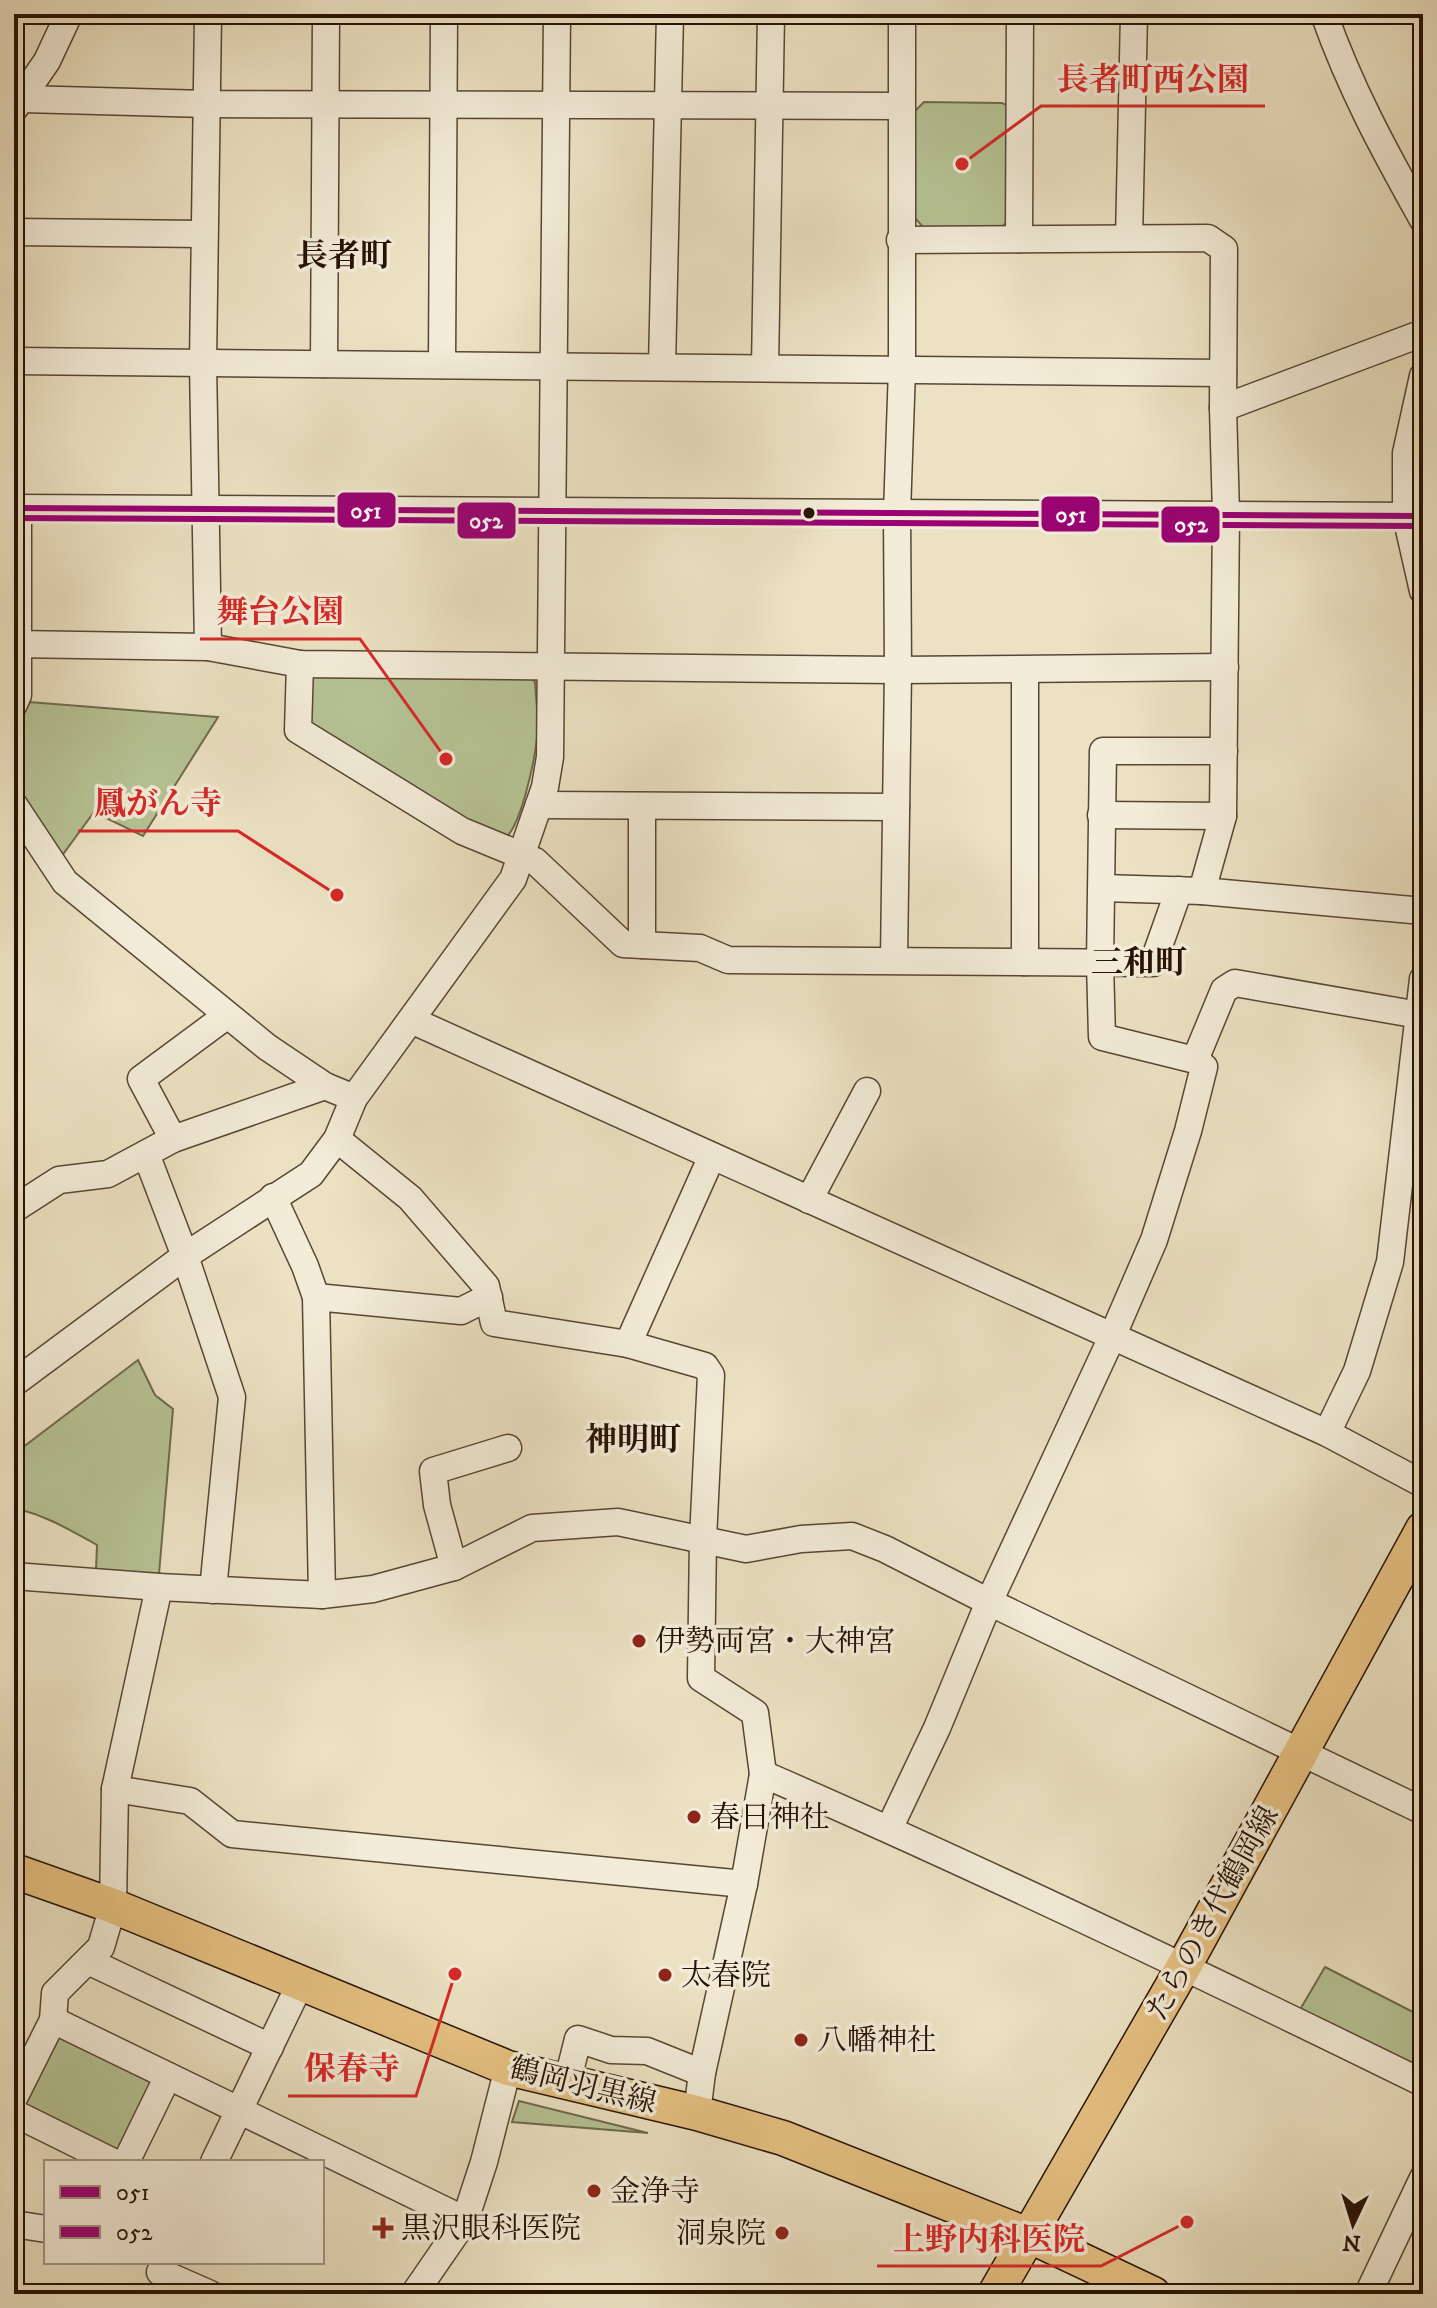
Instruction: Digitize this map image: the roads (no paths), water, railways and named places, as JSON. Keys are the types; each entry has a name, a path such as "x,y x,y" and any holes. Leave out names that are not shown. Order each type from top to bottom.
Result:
{"main road":[{"name":"たらのき代鶴岡線","path":"995,2294 1184,1966 1423,1529"},
{"name":"鶴岡羽黒線","path":"14,1871 113,1906 508,2068 697,2113 783,2138 1028,2235 1153,2294"}],"street":[{"path":"19,104 47,61 69,14"},
{"path":"208,14 203,363 208,647"},
{"path":"324,364 326,14"},
{"path":"442,365 444,14"},
{"path":"14,1383 185,1256 311,1174 337,1139 354,1098 513,879 539,805 550,757 557,14"},
{"path":"662,367 670,14"},
{"path":"765,368 771,14"},
{"path":"894,960 897,513 902,369 902,14"},
{"path":"1019,239 1020,14"},
{"path":"1129,238 1134,14"},
{"path":"1324,14 1342,65 1371,128 1423,220"},
{"path":"19,104 901,106"},
{"path":"14,232 204,234"},
{"path":"300,664 298,730 462,831 535,861 623,944 700,948 728,960 1153,963 1191,890 1223,816 1226,513 1224,249 1208,238 900,240"},
{"path":"1223,408 1423,333"},
{"path":"14,361 1223,373"},
{"path":"1423,376 1406,453 1423,591"},
{"path":"14,704 18,695 15,644 16,508 1414,516"},
{"path":"15,644 208,647 300,664 898,670 1225,667"},
{"path":"1025,670 1025,962"},
{"path":"889,1829 1154,1240 1204,1067 1195,1060 1102,1037 1103,751 1224,751"},
{"path":"14,805 65,882 267,1047 325,1086 354,1098"},
{"path":"539,805 896,807"},
{"path":"642,806 642,945"},
{"path":"1101,815 1223,816"},
{"path":"1102,888 1191,890 1423,911"},
{"path":"1327,1433 1357,1371 1390,1262 1423,979"},
{"path":"1195,1060 1224,990 1235,983 1419,1015"},
{"path":"173,1139 141,1079 226,1016"},
{"path":"411,1020 1327,1433 1423,1484"},
{"path":"14,1209 59,1180 108,1174 173,1139 325,1086"},
{"path":"809,1200 867,1091"},
{"path":"337,1139 410,1198 486,1286 494,1323 628,1344 705,1366 711,1375 703,1539 701,1678 755,1713 763,1774 744,1884 702,2073 697,2113"},
{"path":"146,1154 185,1256 232,1397 213,1590"},
{"path":"628,1344 712,1156"},
{"path":"273,1197 316,1297 322,1595"},
{"path":"316,1297 461,1311 489,1297"},
{"path":"454,1567 437,1505 433,1471 508,1448"},
{"path":"14,1576 322,1595 373,1589 454,1567 532,1528 618,1522 746,1549 801,1539 852,1536 885,1549 1423,1811"},
{"path":"14,2098 53,2020 55,1993 101,1947 113,1906 115,1789 159,1587"},
{"path":"763,1774 1184,1966 1423,2083"},
{"path":"115,1789 190,1801 232,1834 744,1884"},
{"path":"88,1961 270,2047"},
{"path":"215,2160 301,1982"},
{"path":"53,2020 465,2220"},
{"path":"567,2083 578,2039 611,2050 647,2051 702,2073"},
{"path":"414,2294 465,2220 484,2162 508,2068"},
{"path":"127,2160 168,2076"},
{"path":"14,2113 109,2160"},
{"path":"1368,2294 1423,2178"},
{"path":"14,2224 44,2229"},
{"path":"158,2276 210,2294"}],"place":[{"name":"長者町西公園","path":"962,164"},
{"name":"舞台公園","path":"446,759"},
{"name":"鳳がん寺","path":"337,895"},
{"name":"伊勢両宮・大神宮","path":"639,1641"},
{"name":"春日神社","path":"694,1817"},
{"name":"保春寺","path":"455,1974"},
{"name":"太春院","path":"665,1975"},
{"name":"八幡神社","path":"801,2040"},
{"name":"金浄寺","path":"594,2191"},
{"name":"上野内科医院","path":"1187,2222"},
{"name":"黒沢眼科医院","path":"383,2228"},
{"name":"洞泉院","path":"782,2233"}],"district":[{"name":"長者町","path":"344,255"},
{"name":"三和町","path":"1139,962"},
{"name":"神明町","path":"633,1439"}]}
